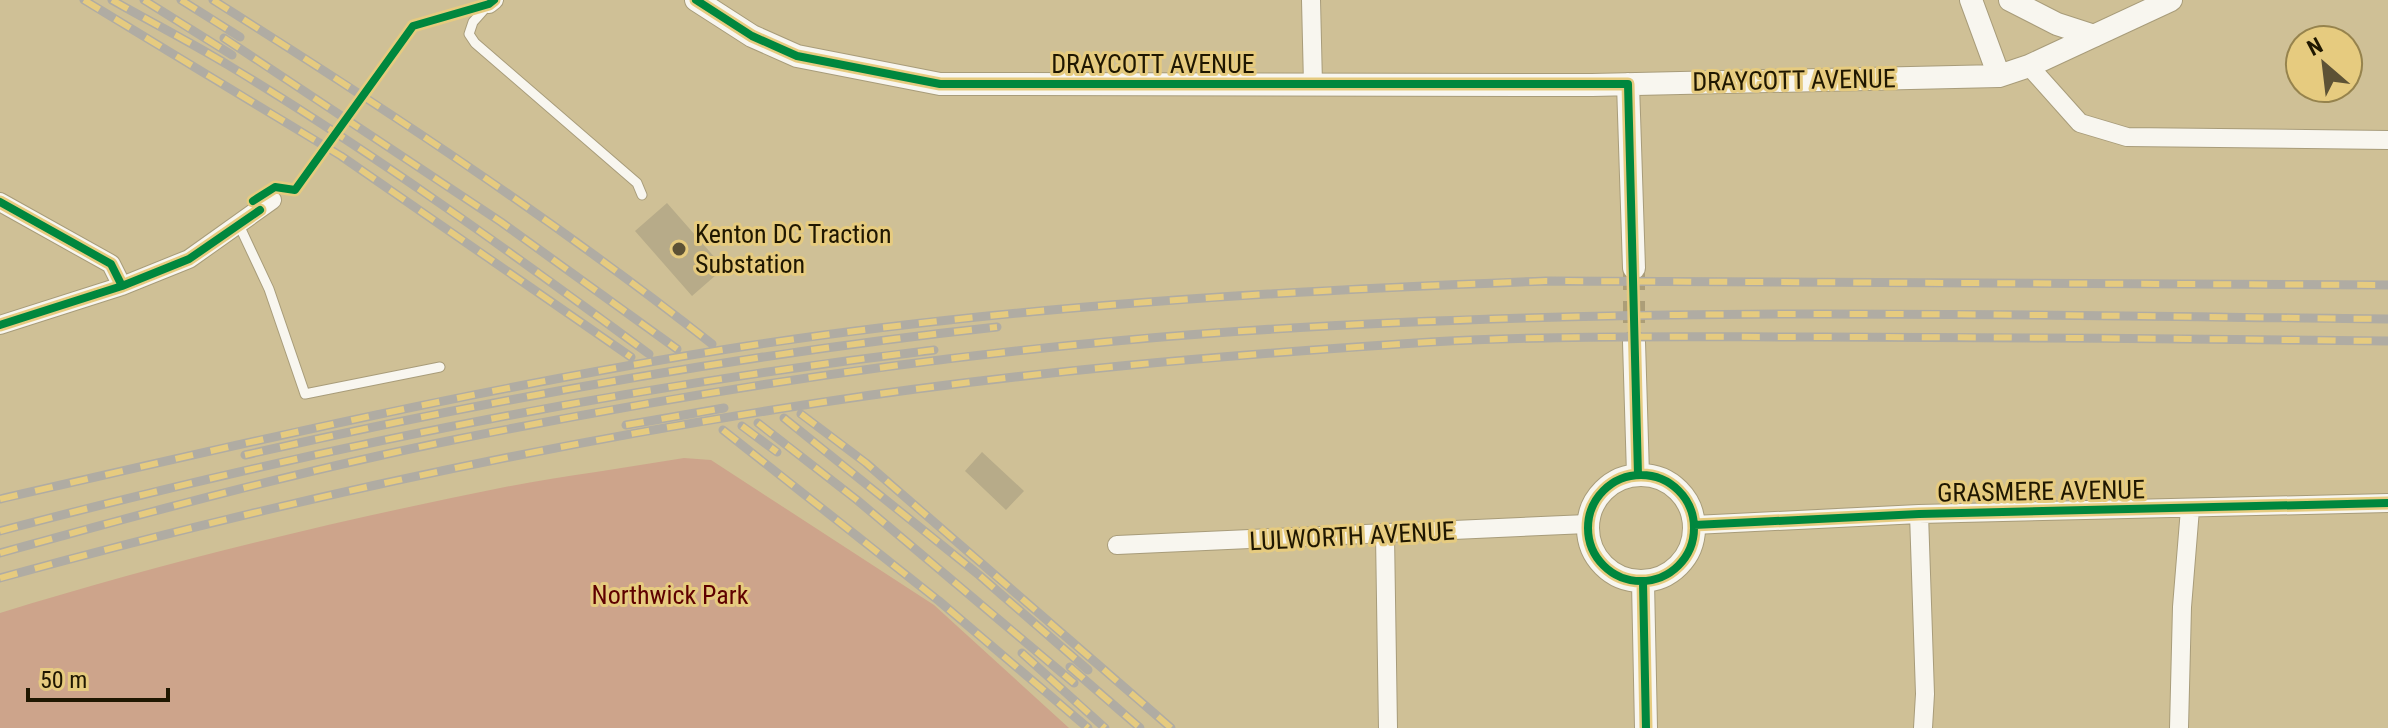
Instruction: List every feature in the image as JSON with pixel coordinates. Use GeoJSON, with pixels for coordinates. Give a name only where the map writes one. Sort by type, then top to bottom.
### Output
{"type":"FeatureCollection","features":[{"type":"Feature","properties":{"kind":"street","name":"DRAYCOTT AVENUE"},"geometry":{"type":"LineString","coordinates":[[696,0],[752,36],[797,56],[940,84],[1628,84],[1999,76],[2029,66],[2171,0]]}},
{"type":"Feature","properties":{"kind":"street"},"geometry":{"type":"LineString","coordinates":[[1311,0],[1313,84]]}},
{"type":"Feature","properties":{"kind":"street"},"geometry":{"type":"LineString","coordinates":[[1971,0],[1999,76]]}},
{"type":"Feature","properties":{"kind":"street"},"geometry":{"type":"LineString","coordinates":[[2010,0],[2057,24],[2094,36]]}},
{"type":"Feature","properties":{"kind":"street"},"geometry":{"type":"LineString","coordinates":[[2029,66],[2080,123],[2127,137],[2388,140]]}},
{"type":"Feature","properties":{"kind":"street"},"geometry":{"type":"LineString","coordinates":[[1628,84],[1634,268]]}},
{"type":"Feature","properties":{"kind":"street"},"geometry":{"type":"LineString","coordinates":[[0,325],[122,286],[189,259],[272,200]]}},
{"type":"Feature","properties":{"kind":"street"},"geometry":{"type":"LineString","coordinates":[[0,202],[111,264],[122,286]]}},
{"type":"Feature","properties":{"kind":"street"},"geometry":{"type":"LineString","coordinates":[[1634,342],[1638,475]]}},
{"type":"Feature","properties":{"kind":"street"},"geometry":{"type":"LineString","coordinates":[[1638,475],[1657,477],[1673,486],[1686,499],[1694,525],[1692,543],[1684,560],[1671,573],[1643,582],[1624,579],[1608,571],[1595,557],[1588,540],[1587,524],[1590,510],[1600,494],[1614,482],[1638,475]]}},
{"type":"Feature","properties":{"kind":"street","name":"GRASMERE AVENUE"},"geometry":{"type":"LineString","coordinates":[[1694,525],[1919,514],[2388,503]]}},
{"type":"Feature","properties":{"kind":"street"},"geometry":{"type":"LineString","coordinates":[[2179,728],[2182,607],[2190,509]]}},
{"type":"Feature","properties":{"kind":"street"},"geometry":{"type":"LineString","coordinates":[[1919,514],[1925,694],[1923,728]]}},
{"type":"Feature","properties":{"kind":"street","name":"LULWORTH AVENUE"},"geometry":{"type":"LineString","coordinates":[[1117,545],[1587,524]]}},
{"type":"Feature","properties":{"kind":"street"},"geometry":{"type":"LineString","coordinates":[[1385,535],[1388,728]]}},
{"type":"Feature","properties":{"kind":"street"},"geometry":{"type":"LineString","coordinates":[[1643,582],[1646,728]]}},
{"type":"Feature","properties":{"kind":"lane"},"geometry":{"type":"LineString","coordinates":[[492,2],[473,22],[469,34],[475,43],[637,183],[642,195]]}},
{"type":"Feature","properties":{"kind":"lane"},"geometry":{"type":"LineString","coordinates":[[239,225],[269,289],[305,394],[440,367]]}},
{"type":"Feature","properties":{"kind":"green space","name":"Northwick Park"},"geometry":{"type":"Polygon","coordinates":[[[684,458],[711,460],[934,605],[1069,728],[0,728],[0,613],[187,560],[378,514],[505,487],[684,458]]]}},
{"type":"Feature","properties":{"kind":"building","name":"Kenton DC Traction Substation"},"geometry":{"type":"Polygon","coordinates":[[[667,203],[724,268],[692,296],[635,231],[667,203]]]}},
{"type":"Feature","properties":{"kind":"building"},"geometry":{"type":"Polygon","coordinates":[[[982,452],[1024,491],[1006,510],[965,471],[982,452]]]}},
{"type":"Feature","properties":{"kind":"tunnel"},"geometry":{"type":"LineString","coordinates":[[1634,268],[1634,342]]}},
{"type":"Feature","properties":{"kind":"railway"},"geometry":{"type":"LineString","coordinates":[[84,0],[341,156],[631,357]]}},
{"type":"Feature","properties":{"kind":"railway"},"geometry":{"type":"LineString","coordinates":[[112,0],[214,57],[336,133],[494,241],[649,354]]}},
{"type":"Feature","properties":{"kind":"railway"},"geometry":{"type":"LineString","coordinates":[[144,0],[232,55]]}},
{"type":"Feature","properties":{"kind":"railway"},"geometry":{"type":"LineString","coordinates":[[181,0],[240,37]]}},
{"type":"Feature","properties":{"kind":"railway"},"geometry":{"type":"LineString","coordinates":[[213,0],[467,166],[591,253],[712,344]]}},
{"type":"Feature","properties":{"kind":"railway"},"geometry":{"type":"LineString","coordinates":[[224,38],[501,222],[677,349]]}},
{"type":"Feature","properties":{"kind":"railway"},"geometry":{"type":"LineString","coordinates":[[0,499],[279,436],[559,378],[846,332],[1045,310],[1245,295],[1546,281],[2388,285]]}},
{"type":"Feature","properties":{"kind":"railway"},"geometry":{"type":"LineString","coordinates":[[0,553],[400,451],[740,388],[1024,350],[1214,333],[1507,318],[1947,314],[2388,319]]}},
{"type":"Feature","properties":{"kind":"railway"},"geometry":{"type":"LineString","coordinates":[[245,455],[432,415],[619,380],[808,351],[997,327]]}},
{"type":"Feature","properties":{"kind":"railway"},"geometry":{"type":"LineString","coordinates":[[0,578],[202,525],[508,457],[817,403],[970,382],[1123,366],[1354,347],[1528,338],[2388,341]]}},
{"type":"Feature","properties":{"kind":"railway"},"geometry":{"type":"LineString","coordinates":[[0,531],[231,474],[464,424],[698,382],[934,350]]}},
{"type":"Feature","properties":{"kind":"railway"},"geometry":{"type":"LineString","coordinates":[[626,425],[724,408]]}},
{"type":"Feature","properties":{"kind":"railway"},"geometry":{"type":"LineString","coordinates":[[801,414],[866,463],[1171,728]]}},
{"type":"Feature","properties":{"kind":"railway"},"geometry":{"type":"LineString","coordinates":[[784,418],[979,575],[1088,670]]}},
{"type":"Feature","properties":{"kind":"railway"},"geometry":{"type":"LineString","coordinates":[[758,423],[857,500],[1074,683]]}},
{"type":"Feature","properties":{"kind":"railway"},"geometry":{"type":"LineString","coordinates":[[742,426],[777,452]]}},
{"type":"Feature","properties":{"kind":"railway"},"geometry":{"type":"LineString","coordinates":[[723,430],[939,601],[1088,728]]}},
{"type":"Feature","properties":{"kind":"railway"},"geometry":{"type":"LineString","coordinates":[[1022,653],[1105,728]]}},
{"type":"Feature","properties":{"kind":"railway"},"geometry":{"type":"LineString","coordinates":[[1070,667],[1140,728]]}},
{"type":"Feature","properties":{"kind":"cycle path"},"geometry":{"type":"LineString","coordinates":[[253,201],[275,187],[295,190],[413,26],[494,0]]}},
{"type":"Feature","properties":{"kind":"cycle path"},"geometry":{"type":"LineString","coordinates":[[696,0],[752,36],[797,56],[940,84],[1628,84],[1638,475]]}},
{"type":"Feature","properties":{"kind":"cycle path"},"geometry":{"type":"LineString","coordinates":[[0,202],[111,264],[122,286]]}},
{"type":"Feature","properties":{"kind":"cycle path"},"geometry":{"type":"LineString","coordinates":[[0,325],[122,286],[189,259],[260,210]]}},
{"type":"Feature","properties":{"kind":"cycle path"},"geometry":{"type":"LineString","coordinates":[[1641,475],[1661,479],[1679,490],[1690,508],[1694,528],[1690,548],[1679,566],[1661,577],[1641,581],[1621,577],[1603,566],[1592,548],[1588,528],[1592,508],[1603,490],[1621,479],[1641,475]]}},
{"type":"Feature","properties":{"kind":"cycle path"},"geometry":{"type":"LineString","coordinates":[[1694,525],[1919,514],[2388,503]]}},
{"type":"Feature","properties":{"kind":"cycle path"},"geometry":{"type":"LineString","coordinates":[[1643,582],[1646,728]]}},
{"type":"Feature","properties":{"kind":"place","name":"Kenton DC Traction Substation"},"geometry":{"type":"Point","coordinates":[679,249]}}]}
